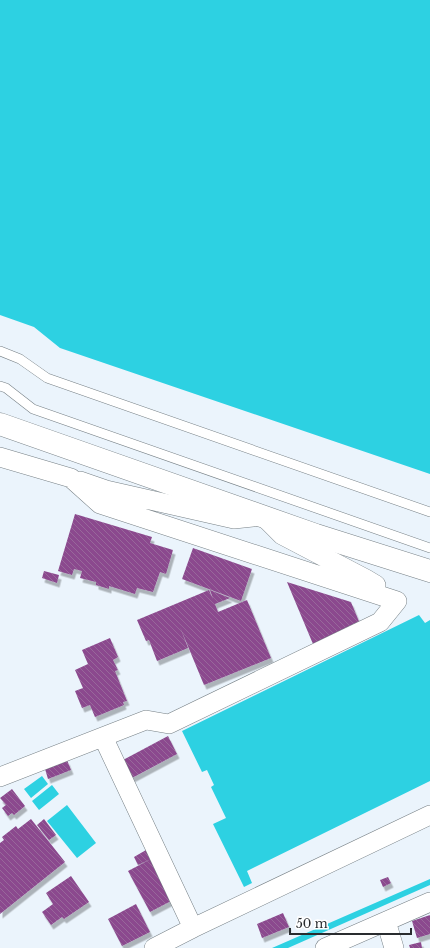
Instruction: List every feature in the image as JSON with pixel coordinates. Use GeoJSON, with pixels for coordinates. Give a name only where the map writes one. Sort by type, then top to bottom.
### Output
{"type":"FeatureCollection","features":[{"type":"Feature","properties":{"kind":"street"},"geometry":{"type":"LineString","coordinates":[[1,423],[316,535],[430,571]]}},
{"type":"Feature","properties":{"kind":"street"},"geometry":{"type":"LineString","coordinates":[[0,457],[106,490],[234,519],[263,516]]}},
{"type":"Feature","properties":{"kind":"street"},"geometry":{"type":"LineString","coordinates":[[71,478],[100,504],[397,601]]}},
{"type":"Feature","properties":{"kind":"street"},"geometry":{"type":"LineString","coordinates":[[263,516],[282,535],[366,578],[397,601]]}},
{"type":"Feature","properties":{"kind":"street"},"geometry":{"type":"LineString","coordinates":[[0,777],[146,720],[170,724],[380,622],[397,601]]}},
{"type":"Feature","properties":{"kind":"street"},"geometry":{"type":"LineString","coordinates":[[103,737],[193,928]]}},
{"type":"Feature","properties":{"kind":"street"},"geometry":{"type":"LineString","coordinates":[[154,948],[430,815]]}},
{"type":"Feature","properties":{"kind":"street"},"geometry":{"type":"LineString","coordinates":[[325,948],[430,902]]}},
{"type":"Feature","properties":{"kind":"street"},"geometry":{"type":"LineString","coordinates":[[386,921],[394,948]]}},
{"type":"Feature","properties":{"kind":"lane"},"geometry":{"type":"LineString","coordinates":[[0,351],[20,359],[47,378],[430,512]]}},
{"type":"Feature","properties":{"kind":"lane"},"geometry":{"type":"LineString","coordinates":[[0,386],[6,388],[33,409],[430,548]]}},
{"type":"Feature","properties":{"kind":"water"},"geometry":{"type":"Polygon","coordinates":[[[0,0],[430,0],[430,474],[60,348],[34,327],[0,315],[0,0]]]}},
{"type":"Feature","properties":{"kind":"water"},"geometry":{"type":"Polygon","coordinates":[[[419,615],[425,623],[430,620],[430,781],[247,871],[252,883],[244,887],[213,824],[226,818],[211,787],[214,785],[207,770],[202,772],[182,731],[419,615]]]}},
{"type":"Feature","properties":{"kind":"water"},"geometry":{"type":"Polygon","coordinates":[[[42,776],[48,784],[31,798],[24,789],[42,776]]]}},
{"type":"Feature","properties":{"kind":"water"},"geometry":{"type":"Polygon","coordinates":[[[52,785],[59,794],[39,810],[32,801],[52,785]]]}},
{"type":"Feature","properties":{"kind":"water"},"geometry":{"type":"Polygon","coordinates":[[[67,805],[96,843],[77,858],[47,821],[67,805]]]}},
{"type":"Feature","properties":{"kind":"water"},"geometry":{"type":"Polygon","coordinates":[[[430,879],[430,885],[288,948],[272,948],[430,879]]]}},
{"type":"Feature","properties":{"kind":"building"},"geometry":{"type":"Polygon","coordinates":[[[75,514],[152,537],[150,543],[173,550],[166,574],[160,572],[153,592],[137,588],[135,594],[109,586],[109,589],[96,585],[96,582],[80,578],[82,571],[74,569],[72,575],[58,571],[75,514]]]}},
{"type":"Feature","properties":{"kind":"building"},"geometry":{"type":"Polygon","coordinates":[[[193,548],[252,569],[241,601],[182,579],[193,548]]]}},
{"type":"Feature","properties":{"kind":"building"},"geometry":{"type":"Polygon","coordinates":[[[44,571],[59,575],[57,583],[42,578],[44,571]]]}},
{"type":"Feature","properties":{"kind":"building"},"geometry":{"type":"Polygon","coordinates":[[[287,582],[351,602],[360,624],[313,644],[287,582]]]}},
{"type":"Feature","properties":{"kind":"building"},"geometry":{"type":"Polygon","coordinates":[[[209,590],[213,599],[210,590],[230,598],[215,604],[218,612],[247,600],[271,658],[204,685],[180,627],[188,648],[157,661],[149,640],[146,641],[137,620],[209,590]]]}},
{"type":"Feature","properties":{"kind":"building"},"geometry":{"type":"Polygon","coordinates":[[[110,638],[118,657],[113,660],[118,670],[115,671],[127,701],[123,702],[124,705],[95,717],[90,705],[82,708],[75,691],[83,688],[75,670],[88,664],[82,650],[110,638]]]}},
{"type":"Feature","properties":{"kind":"building"},"geometry":{"type":"Polygon","coordinates":[[[168,736],[177,754],[132,778],[123,760],[168,736]]]}},
{"type":"Feature","properties":{"kind":"building"},"geometry":{"type":"Polygon","coordinates":[[[67,760],[71,770],[48,779],[45,769],[67,760]]]}},
{"type":"Feature","properties":{"kind":"building"},"geometry":{"type":"Polygon","coordinates":[[[12,789],[25,806],[14,815],[12,813],[8,816],[2,808],[6,805],[0,798],[12,789]]]}},
{"type":"Feature","properties":{"kind":"building"},"geometry":{"type":"Polygon","coordinates":[[[31,819],[65,862],[0,914],[0,843],[4,840],[2,837],[16,826],[18,829],[31,819]]]}},
{"type":"Feature","properties":{"kind":"building"},"geometry":{"type":"Polygon","coordinates":[[[44,819],[56,835],[49,840],[37,825],[44,819]]]}},
{"type":"Feature","properties":{"kind":"building"},"geometry":{"type":"Polygon","coordinates":[[[146,850],[151,859],[138,865],[134,857],[146,850]]]}},
{"type":"Feature","properties":{"kind":"building"},"geometry":{"type":"Polygon","coordinates":[[[151,859],[173,900],[150,912],[128,871],[151,859]]]}},
{"type":"Feature","properties":{"kind":"building"},"geometry":{"type":"Polygon","coordinates":[[[71,876],[89,902],[64,919],[62,917],[51,925],[42,912],[53,904],[46,893],[71,876]]]}},
{"type":"Feature","properties":{"kind":"building"},"geometry":{"type":"Polygon","coordinates":[[[388,877],[391,883],[383,887],[380,880],[388,877]]]}},
{"type":"Feature","properties":{"kind":"building"},"geometry":{"type":"Polygon","coordinates":[[[136,904],[150,932],[122,946],[108,919],[136,904]]]}},
{"type":"Feature","properties":{"kind":"building"},"geometry":{"type":"Polygon","coordinates":[[[283,913],[289,927],[262,938],[257,924],[283,913]]]}},
{"type":"Feature","properties":{"kind":"building"},"geometry":{"type":"Polygon","coordinates":[[[430,915],[430,934],[417,938],[412,921],[430,915]]]}},
{"type":"Feature","properties":{"kind":"building"},"geometry":{"type":"Polygon","coordinates":[[[421,942],[422,948],[410,948],[409,945],[421,942]]]}}]}
